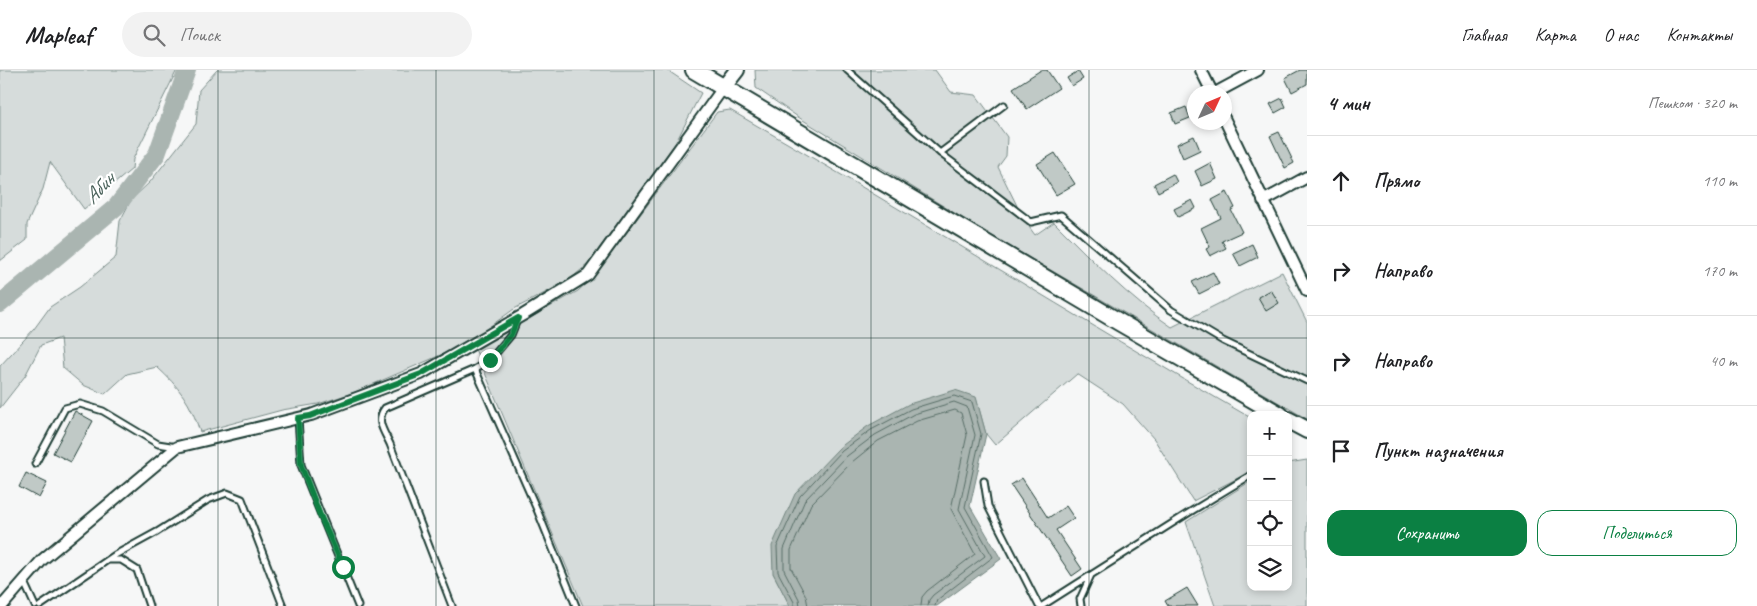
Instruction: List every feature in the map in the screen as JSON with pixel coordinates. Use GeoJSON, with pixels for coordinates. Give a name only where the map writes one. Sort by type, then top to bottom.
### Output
{"type":"FeatureCollection","features":[{"type":"Feature","properties":{"kind":"highway"},"geometry":{"type":"LineString","coordinates":[[694,70],[1273,411]]}},
{"type":"Feature","properties":{"kind":"highway"},"geometry":{"type":"LineString","coordinates":[[1292,422],[1307,430]]}},
{"type":"Feature","properties":{"kind":"main road"},"geometry":{"type":"LineString","coordinates":[[723,88],[737,70]]}},
{"type":"Feature","properties":{"kind":"street"},"geometry":{"type":"LineString","coordinates":[[1202,70],[1209,85]]}},
{"type":"Feature","properties":{"kind":"street"},"geometry":{"type":"LineString","coordinates":[[1230,85],[1258,70]]}},
{"type":"Feature","properties":{"kind":"street"},"geometry":{"type":"LineString","coordinates":[[2,606],[42,560],[177,447],[310,416],[421,374],[588,275],[723,88]]}},
{"type":"Feature","properties":{"kind":"street"},"geometry":{"type":"LineString","coordinates":[[1230,130],[1307,291]]}},
{"type":"Feature","properties":{"kind":"street"},"geometry":{"type":"LineString","coordinates":[[1263,201],[1307,177]]}},
{"type":"Feature","properties":{"kind":"lane"},"geometry":{"type":"LineString","coordinates":[[846,70],[940,153],[1031,222],[1061,215],[1171,310],[1223,341],[1307,381]]}},
{"type":"Feature","properties":{"kind":"lane"},"geometry":{"type":"LineString","coordinates":[[940,153],[1004,105]]}},
{"type":"Feature","properties":{"kind":"lane"},"geometry":{"type":"LineString","coordinates":[[452,606],[380,422],[380,414],[384,408],[490,360],[511,335],[518,318]]}},
{"type":"Feature","properties":{"kind":"lane"},"geometry":{"type":"LineString","coordinates":[[475,368],[538,512],[576,606]]}},
{"type":"Feature","properties":{"kind":"lane"},"geometry":{"type":"LineString","coordinates":[[34,464],[65,408],[80,404],[103,412],[158,444],[177,447]]}},
{"type":"Feature","properties":{"kind":"lane"},"geometry":{"type":"LineString","coordinates":[[298,418],[301,465],[358,606]]}},
{"type":"Feature","properties":{"kind":"lane"},"geometry":{"type":"LineString","coordinates":[[984,481],[988,506],[1041,606],[1247,477]]}},
{"type":"Feature","properties":{"kind":"lane"},"geometry":{"type":"LineString","coordinates":[[40,606],[108,560],[208,500],[227,493],[242,499],[283,606]]}},
{"type":"Feature","properties":{"kind":"lane"},"geometry":{"type":"LineString","coordinates":[[108,560],[121,560],[137,570],[149,606]]}},
{"type":"Feature","properties":{"kind":"lane"},"geometry":{"type":"LineString","coordinates":[[1081,606],[1080,599],[1091,575]]}},
{"type":"Feature","properties":{"kind":"lane"},"geometry":{"type":"LineString","coordinates":[[24,581],[35,606]]}},
{"type":"Feature","properties":{"kind":"shaded area"},"geometry":{"type":"Polygon","coordinates":[[[0,70],[177,70],[133,159],[132,169],[84,209],[50,162],[43,189],[27,224],[27,240],[0,261],[0,70]]]}},
{"type":"Feature","properties":{"kind":"shaded area"},"geometry":{"type":"Polygon","coordinates":[[[217,70],[667,70],[701,93],[676,142],[588,264],[568,281],[514,309],[478,335],[450,351],[355,392],[318,404],[282,410],[200,432],[193,412],[183,396],[157,367],[127,374],[105,394],[83,385],[63,368],[60,338],[41,345],[25,376],[0,408],[0,366],[34,329],[50,307],[80,287],[116,257],[120,221],[131,200],[150,182],[196,124],[199,90],[217,70]]]}},
{"type":"Feature","properties":{"kind":"shaded area"},"geometry":{"type":"Polygon","coordinates":[[[755,70],[935,70],[951,92],[976,95],[1007,137],[1006,156],[998,167],[1024,220],[1035,235],[1054,222],[1125,291],[1172,327],[1282,272],[1307,322],[1307,419],[992,236],[798,117],[756,88],[755,70]]]}},
{"type":"Feature","properties":{"kind":"shaded area"},"geometry":{"type":"Polygon","coordinates":[[[730,110],[1247,416],[1247,472],[1193,501],[1154,439],[1123,404],[1077,374],[995,445],[986,434],[976,398],[773,573],[790,606],[583,606],[475,349],[578,291],[595,275],[717,112],[730,110]]]}},
{"type":"Feature","properties":{"kind":"shaded area"},"geometry":{"type":"Polygon","coordinates":[[[1307,460],[1307,606],[1215,606],[1186,522],[1247,484],[1247,591],[1292,591],[1292,462],[1307,460]]]}},
{"type":"Feature","properties":{"kind":"water"},"geometry":{"type":"Polygon","coordinates":[[[955,390],[976,397],[986,434],[970,506],[1001,559],[937,606],[790,606],[773,573],[772,546],[795,494],[839,448],[868,426],[909,404],[955,390]]]}},
{"type":"Feature","properties":{"kind":"building"},"geometry":{"type":"Polygon","coordinates":[[[1041,70],[1047,70],[1059,88],[1027,109],[1013,88],[1041,70]]]}},
{"type":"Feature","properties":{"kind":"building"},"geometry":{"type":"Polygon","coordinates":[[[1300,70],[1307,70],[1307,84],[1292,92],[1285,78],[1300,70]]]}},
{"type":"Feature","properties":{"kind":"building"},"geometry":{"type":"Polygon","coordinates":[[[1078,71],[1083,79],[1072,86],[1067,78],[1078,71]]]}},
{"type":"Feature","properties":{"kind":"building"},"geometry":{"type":"Polygon","coordinates":[[[1282,98],[1286,107],[1275,113],[1270,104],[1282,98]]]}},
{"type":"Feature","properties":{"kind":"building"},"geometry":{"type":"Polygon","coordinates":[[[1186,107],[1187,119],[1175,124],[1171,113],[1186,107]]]}},
{"type":"Feature","properties":{"kind":"building"},"geometry":{"type":"Polygon","coordinates":[[[1279,132],[1294,163],[1285,168],[1270,136],[1279,132]]]}},
{"type":"Feature","properties":{"kind":"building"},"geometry":{"type":"Polygon","coordinates":[[[1194,136],[1200,150],[1183,158],[1177,144],[1194,136]]]}},
{"type":"Feature","properties":{"kind":"building"},"geometry":{"type":"Polygon","coordinates":[[[1055,153],[1075,184],[1056,195],[1037,164],[1055,153]]]}},
{"type":"Feature","properties":{"kind":"building"},"geometry":{"type":"Polygon","coordinates":[[[1210,163],[1217,179],[1202,186],[1195,171],[1210,163]]]}},
{"type":"Feature","properties":{"kind":"building"},"geometry":{"type":"Polygon","coordinates":[[[1173,174],[1177,182],[1158,192],[1154,184],[1173,174]]]}},
{"type":"Feature","properties":{"kind":"building"},"geometry":{"type":"Polygon","coordinates":[[[1227,192],[1235,208],[1231,210],[1242,232],[1222,241],[1226,248],[1210,256],[1206,249],[1210,247],[1201,228],[1221,218],[1212,200],[1227,192]]]}},
{"type":"Feature","properties":{"kind":"building"},"geometry":{"type":"Polygon","coordinates":[[[1192,200],[1196,208],[1178,217],[1174,209],[1192,200]]]}},
{"type":"Feature","properties":{"kind":"building"},"geometry":{"type":"Polygon","coordinates":[[[1252,244],[1258,257],[1240,266],[1233,253],[1252,244]]]}},
{"type":"Feature","properties":{"kind":"building"},"geometry":{"type":"Polygon","coordinates":[[[1213,272],[1219,284],[1199,294],[1192,282],[1213,272]]]}},
{"type":"Feature","properties":{"kind":"building"},"geometry":{"type":"Polygon","coordinates":[[[1271,290],[1279,303],[1266,311],[1258,297],[1271,290]]]}},
{"type":"Feature","properties":{"kind":"building"},"geometry":{"type":"Polygon","coordinates":[[[75,411],[93,421],[71,462],[53,453],[75,411]]]}},
{"type":"Feature","properties":{"kind":"building"},"geometry":{"type":"Polygon","coordinates":[[[26,473],[47,483],[39,498],[19,487],[26,473]]]}},
{"type":"Feature","properties":{"kind":"building"},"geometry":{"type":"Polygon","coordinates":[[[1022,478],[1048,518],[1066,506],[1074,518],[1056,530],[1082,569],[1072,576],[1011,485],[1022,478]]]}},
{"type":"Feature","properties":{"kind":"building"},"geometry":{"type":"Polygon","coordinates":[[[1187,588],[1198,606],[1168,606],[1165,601],[1187,588]]]}},
{"type":"Feature","properties":{"kind":"waterway","name":"Абин"},"geometry":{"type":"LineString","coordinates":[[0,304],[116,207],[157,154],[187,70]]}},
{"type":"Feature","properties":{"kind":"route"},"geometry":{"type":"LineString","coordinates":[[343,567],[301,465],[298,418],[310,416],[421,374],[518,318],[511,335],[490,360]]}}]}
